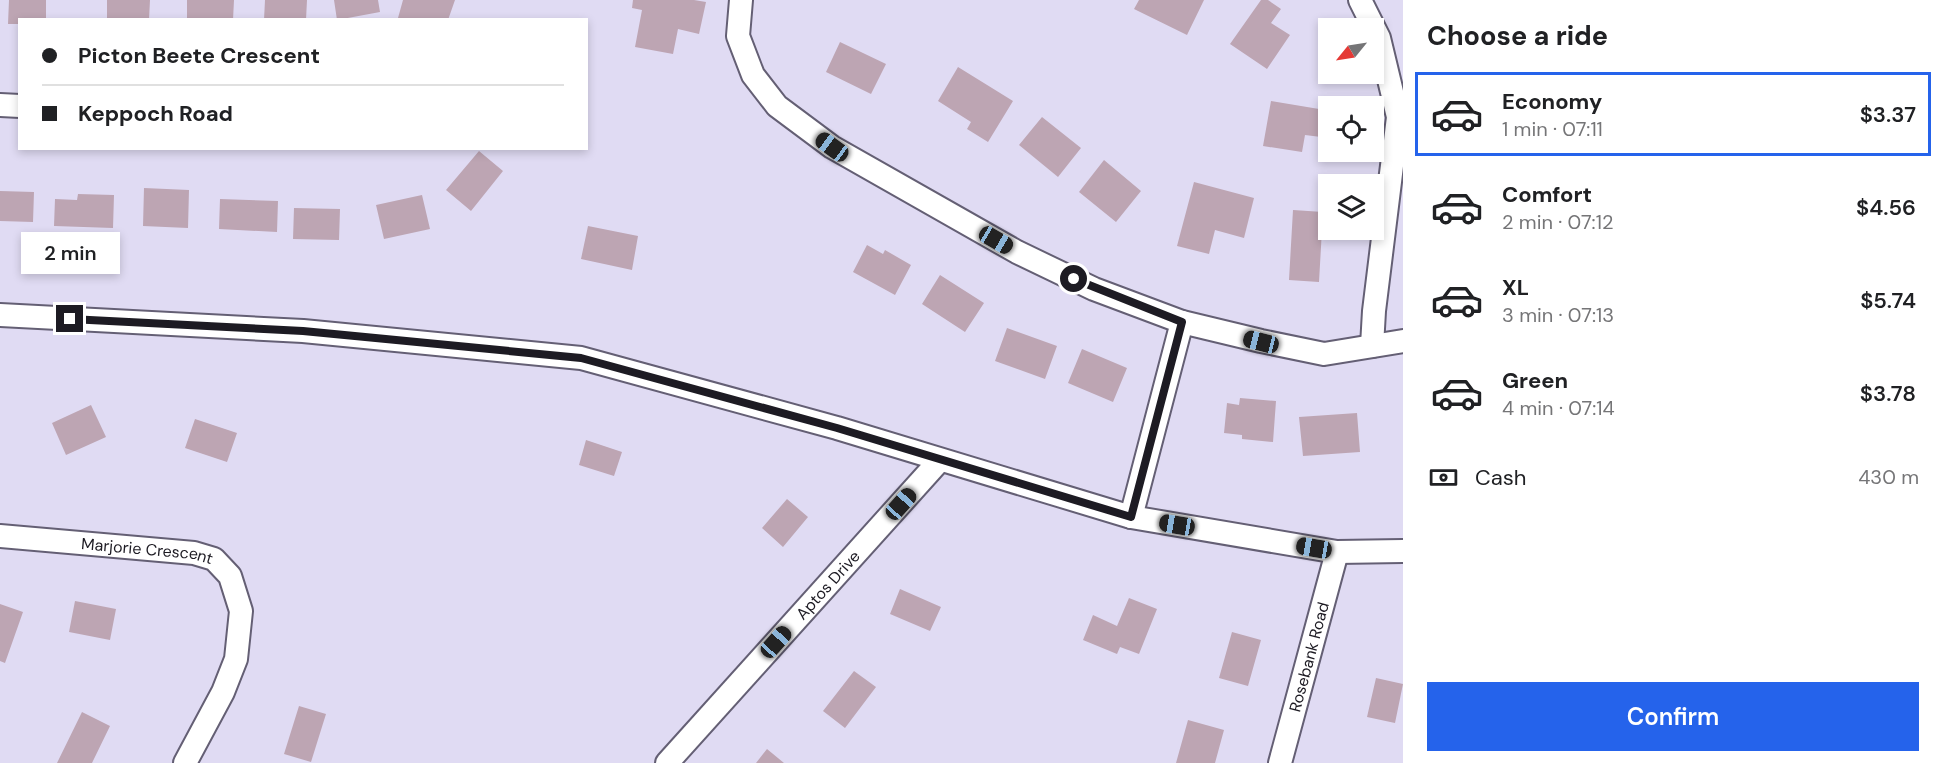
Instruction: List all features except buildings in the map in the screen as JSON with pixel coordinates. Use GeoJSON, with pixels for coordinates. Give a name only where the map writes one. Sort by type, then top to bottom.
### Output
{"type":"FeatureCollection","features":[{"type":"Feature","properties":{"kind":"street"},"geometry":{"type":"LineString","coordinates":[[741,0],[738,36],[753,75],[777,106],[832,147],[1017,252],[1094,289],[1182,322],[1261,342],[1324,354],[1403,341]]}},
{"type":"Feature","properties":{"kind":"street"},"geometry":{"type":"LineString","coordinates":[[1360,0],[1379,39],[1398,117],[1374,311],[1372,346]]}},
{"type":"Feature","properties":{"kind":"street"},"geometry":{"type":"LineString","coordinates":[[0,105],[18,106]]}},
{"type":"Feature","properties":{"kind":"street"},"geometry":{"type":"LineString","coordinates":[[0,315],[303,331],[581,358],[837,428],[1131,517],[1337,552],[1403,551]]}},
{"type":"Feature","properties":{"kind":"street"},"geometry":{"type":"LineString","coordinates":[[1131,517],[1182,322]]}},
{"type":"Feature","properties":{"kind":"street","name":"Aptos Drive"},"geometry":{"type":"LineString","coordinates":[[667,763],[940,460]]}},
{"type":"Feature","properties":{"kind":"street","name":"Marjorie Crescent"},"geometry":{"type":"LineString","coordinates":[[0,536],[194,553],[214,559],[230,576],[241,611],[236,659],[223,693],[185,763]]}},
{"type":"Feature","properties":{"kind":"street","name":"Rosebank Road"},"geometry":{"type":"LineString","coordinates":[[1280,763],[1337,552]]}},
{"type":"Feature","properties":{"kind":"route"},"geometry":{"type":"LineString","coordinates":[[70,319],[303,331],[581,358],[837,428],[1131,517],[1182,322],[1094,289],[1074,279]]}}]}
